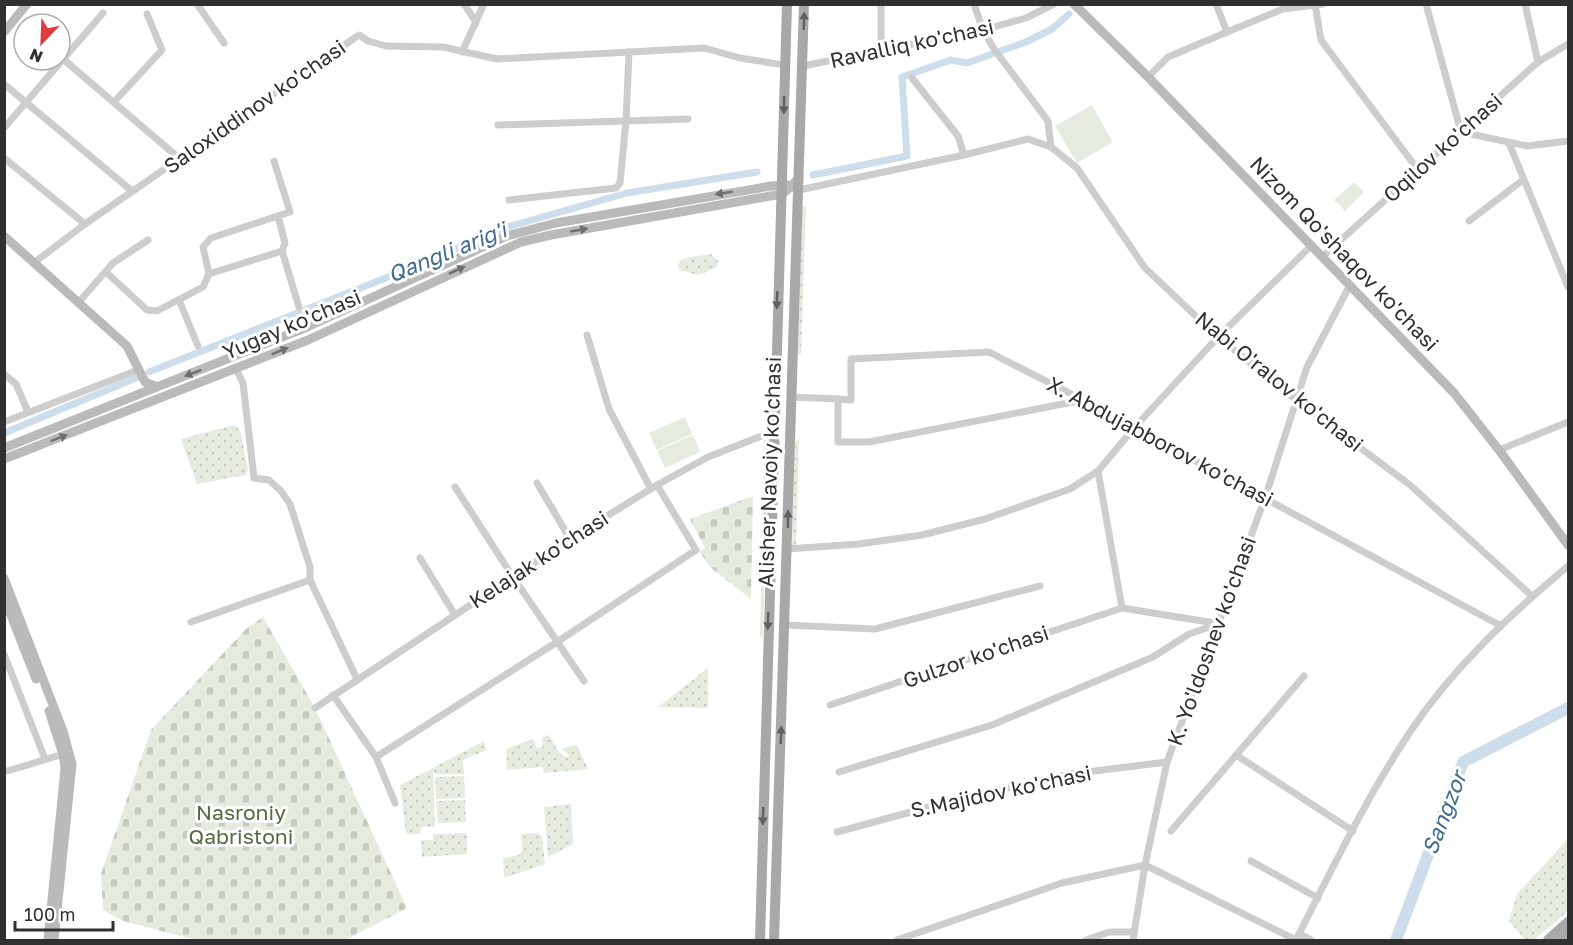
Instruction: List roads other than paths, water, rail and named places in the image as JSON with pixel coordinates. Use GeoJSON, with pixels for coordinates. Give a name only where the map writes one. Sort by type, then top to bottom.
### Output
{"type":"FeatureCollection","features":[{"type":"Feature","properties":{"kind":"main road"},"geometry":{"type":"LineString","coordinates":[[4,32],[27,4]]}},
{"type":"Feature","properties":{"kind":"main road","name":"Alisher Navoiy ko'chasi"},"geometry":{"type":"LineString","coordinates":[[774,940],[798,204],[788,189],[785,65],[787,4]]}},
{"type":"Feature","properties":{"kind":"main road","name":"Alisher Navoiy ko'chasi"},"geometry":{"type":"LineString","coordinates":[[760,940],[774,431],[788,189],[803,66],[804,4]]}},
{"type":"Feature","properties":{"kind":"main road","name":"Nizom Qo'shaqov ko'chasi"},"geometry":{"type":"LineString","coordinates":[[1074,4],[1455,393],[1569,545]]}},
{"type":"Feature","properties":{"kind":"main road","name":"Yugay ko'chasi"},"geometry":{"type":"LineString","coordinates":[[4,459],[308,340],[522,242],[788,189]]}},
{"type":"Feature","properties":{"kind":"main road","name":"Yugay ko'chasi"},"geometry":{"type":"LineString","coordinates":[[4,448],[307,327],[507,236],[556,223],[788,189]]}},
{"type":"Feature","properties":{"kind":"main road"},"geometry":{"type":"LineString","coordinates":[[4,236],[127,346],[145,382],[157,387]]}},
{"type":"Feature","properties":{"kind":"main road"},"geometry":{"type":"LineString","coordinates":[[139,394],[145,382]]}},
{"type":"Feature","properties":{"kind":"main road"},"geometry":{"type":"LineString","coordinates":[[4,578],[63,731],[66,753],[48,940]]}},
{"type":"Feature","properties":{"kind":"main road"},"geometry":{"type":"LineString","coordinates":[[4,597],[66,753],[72,774],[54,940]]}},
{"type":"Feature","properties":{"kind":"main road"},"geometry":{"type":"LineString","coordinates":[[767,671],[783,671]]}},
{"type":"Feature","properties":{"kind":"main road"},"geometry":{"type":"LineString","coordinates":[[1548,940],[1569,922]]}},
{"type":"Feature","properties":{"kind":"main road"},"geometry":{"type":"LineString","coordinates":[[1562,940],[1569,934]]}},
{"type":"Feature","properties":{"kind":"street"},"geometry":{"type":"LineString","coordinates":[[197,4],[224,43]]}},
{"type":"Feature","properties":{"kind":"street"},"geometry":{"type":"LineString","coordinates":[[464,4],[476,22]]}},
{"type":"Feature","properties":{"kind":"street"},"geometry":{"type":"LineString","coordinates":[[462,52],[484,4]]}},
{"type":"Feature","properties":{"kind":"street"},"geometry":{"type":"LineString","coordinates":[[881,4],[881,51]]}},
{"type":"Feature","properties":{"kind":"street"},"geometry":{"type":"LineString","coordinates":[[788,189],[964,155],[1028,139],[1051,147],[1048,121],[994,50],[983,30],[974,4]]}},
{"type":"Feature","properties":{"kind":"street","name":"Ravalliq ko'chasi"},"geometry":{"type":"LineString","coordinates":[[803,66],[983,30],[1026,18],[1054,4]]}},
{"type":"Feature","properties":{"kind":"street"},"geometry":{"type":"LineString","coordinates":[[1216,4],[1227,32]]}},
{"type":"Feature","properties":{"kind":"street"},"geometry":{"type":"LineString","coordinates":[[1148,77],[1168,57],[1227,32],[1283,9],[1323,4]]}},
{"type":"Feature","properties":{"kind":"street"},"geometry":{"type":"LineString","coordinates":[[1426,4],[1461,132],[1527,146],[1569,141]]}},
{"type":"Feature","properties":{"kind":"street"},"geometry":{"type":"LineString","coordinates":[[1525,4],[1538,62]]}},
{"type":"Feature","properties":{"kind":"street"},"geometry":{"type":"LineString","coordinates":[[1315,5],[1321,40],[1418,170]]}},
{"type":"Feature","properties":{"kind":"street"},"geometry":{"type":"LineString","coordinates":[[72,49],[103,13]]}},
{"type":"Feature","properties":{"kind":"street"},"geometry":{"type":"LineString","coordinates":[[114,102],[162,50],[147,14]]}},
{"type":"Feature","properties":{"kind":"street","name":"Saloxiddinov ko'chasi"},"geometry":{"type":"LineString","coordinates":[[35,262],[84,224],[359,35],[368,41],[386,46],[443,47],[497,59],[704,48],[740,58],[785,65]]}},
{"type":"Feature","properties":{"kind":"street","name":"Oqilov ko'chasi"},"geometry":{"type":"LineString","coordinates":[[1322,257],[1538,62],[1569,44]]}},
{"type":"Feature","properties":{"kind":"street"},"geometry":{"type":"LineString","coordinates":[[509,200],[616,188],[620,183],[626,121],[629,52]]}},
{"type":"Feature","properties":{"kind":"street"},"geometry":{"type":"LineString","coordinates":[[72,67],[180,159]]}},
{"type":"Feature","properties":{"kind":"street"},"geometry":{"type":"LineString","coordinates":[[4,128],[52,72]]}},
{"type":"Feature","properties":{"kind":"street"},"geometry":{"type":"LineString","coordinates":[[912,78],[958,136],[964,155]]}},
{"type":"Feature","properties":{"kind":"street"},"geometry":{"type":"LineString","coordinates":[[4,84],[132,191]]}},
{"type":"Feature","properties":{"kind":"street"},"geometry":{"type":"LineString","coordinates":[[498,125],[688,119]]}},
{"type":"Feature","properties":{"kind":"street"},"geometry":{"type":"LineString","coordinates":[[1509,143],[1569,287]]}},
{"type":"Feature","properties":{"kind":"street","name":"Nabi O'ralov ko'chasi"},"geometry":{"type":"LineString","coordinates":[[1051,147],[1077,168],[1145,268],[1218,337],[1295,399],[1410,485],[1532,596]]}},
{"type":"Feature","properties":{"kind":"street"},"geometry":{"type":"LineString","coordinates":[[4,158],[84,224]]}},
{"type":"Feature","properties":{"kind":"street"},"geometry":{"type":"LineString","coordinates":[[106,272],[147,310],[157,311],[203,287],[209,274],[203,247],[211,238],[290,212],[274,161]]}},
{"type":"Feature","properties":{"kind":"street"},"geometry":{"type":"LineString","coordinates":[[1469,221],[1523,180]]}},
{"type":"Feature","properties":{"kind":"street"},"geometry":{"type":"LineString","coordinates":[[278,216],[285,243],[282,251],[299,307]]}},
{"type":"Feature","properties":{"kind":"street"},"geometry":{"type":"LineString","coordinates":[[79,302],[113,263],[148,240]]}},
{"type":"Feature","properties":{"kind":"street"},"geometry":{"type":"LineString","coordinates":[[787,549],[869,543],[922,535],[975,522],[1070,489],[1098,471],[1134,428],[1218,337],[1311,246]]}},
{"type":"Feature","properties":{"kind":"street"},"geometry":{"type":"LineString","coordinates":[[209,274],[282,251]]}},
{"type":"Feature","properties":{"kind":"street","name":"K. Yo'ldoshev ko'chasi"},"geometry":{"type":"LineString","coordinates":[[1133,937],[1145,865],[1167,762],[1265,498],[1307,366],[1350,285]]}},
{"type":"Feature","properties":{"kind":"street"},"geometry":{"type":"LineString","coordinates":[[179,300],[198,346]]}},
{"type":"Feature","properties":{"kind":"street"},"geometry":{"type":"LineString","coordinates":[[375,757],[557,642],[696,550],[654,487],[609,409],[587,335]]}},
{"type":"Feature","properties":{"kind":"street","name":"X. Abdujabborov ko'chasi"},"geometry":{"type":"LineString","coordinates":[[838,399],[851,400],[851,359],[990,352],[1500,626]]}},
{"type":"Feature","properties":{"kind":"street"},"geometry":{"type":"LineString","coordinates":[[236,369],[243,383],[254,478],[269,480],[290,504],[310,567],[310,580],[357,680]]}},
{"type":"Feature","properties":{"kind":"street"},"geometry":{"type":"LineString","coordinates":[[4,422],[138,370]]}},
{"type":"Feature","properties":{"kind":"street"},"geometry":{"type":"LineString","coordinates":[[4,374],[16,384],[28,412]]}},
{"type":"Feature","properties":{"kind":"street"},"geometry":{"type":"LineString","coordinates":[[791,397],[838,399],[838,442],[869,442],[1083,400]]}},
{"type":"Feature","properties":{"kind":"street"},"geometry":{"type":"LineString","coordinates":[[1499,450],[1569,422]]}},
{"type":"Feature","properties":{"kind":"street","name":"Kelajak ko'chasi"},"geometry":{"type":"LineString","coordinates":[[315,708],[570,539],[654,487],[708,458],[774,431]]}},
{"type":"Feature","properties":{"kind":"street"},"geometry":{"type":"LineString","coordinates":[[1098,471],[1122,608]]}},
{"type":"Feature","properties":{"kind":"street"},"geometry":{"type":"LineString","coordinates":[[537,483],[570,539]]}},
{"type":"Feature","properties":{"kind":"street"},"geometry":{"type":"LineString","coordinates":[[455,487],[584,681]]}},
{"type":"Feature","properties":{"kind":"street"},"geometry":{"type":"LineString","coordinates":[[420,558],[455,615]]}},
{"type":"Feature","properties":{"kind":"street"},"geometry":{"type":"LineString","coordinates":[[1297,938],[1382,775],[1413,728],[1444,686],[1500,626],[1569,566]]}},
{"type":"Feature","properties":{"kind":"street"},"geometry":{"type":"LineString","coordinates":[[191,622],[310,580]]}},
{"type":"Feature","properties":{"kind":"street"},"geometry":{"type":"LineString","coordinates":[[785,625],[875,629],[1040,586]]}},
{"type":"Feature","properties":{"kind":"street","name":"Gulzor ko'chasi"},"geometry":{"type":"LineString","coordinates":[[830,705],[1122,608],[1218,624]]}},
{"type":"Feature","properties":{"kind":"street"},"geometry":{"type":"LineString","coordinates":[[839,772],[992,725],[1153,657],[1189,634],[1218,624]]}},
{"type":"Feature","properties":{"kind":"street"},"geometry":{"type":"LineString","coordinates":[[4,654],[45,759]]}},
{"type":"Feature","properties":{"kind":"street"},"geometry":{"type":"LineString","coordinates":[[1171,831],[1304,676]]}},
{"type":"Feature","properties":{"kind":"street"},"geometry":{"type":"LineString","coordinates":[[333,696],[375,757],[395,803]]}},
{"type":"Feature","properties":{"kind":"street"},"geometry":{"type":"LineString","coordinates":[[4,772],[66,753]]}},
{"type":"Feature","properties":{"kind":"street"},"geometry":{"type":"LineString","coordinates":[[1236,755],[1353,831]]}},
{"type":"Feature","properties":{"kind":"street","name":"S.Majidov ko'chasi"},"geometry":{"type":"LineString","coordinates":[[837,832],[955,800],[1070,774],[1167,762]]}},
{"type":"Feature","properties":{"kind":"street"},"geometry":{"type":"LineString","coordinates":[[1251,861],[1318,898]]}},
{"type":"Feature","properties":{"kind":"street"},"geometry":{"type":"LineString","coordinates":[[897,940],[1062,883],[1145,865],[1297,938],[1311,940]]}},
{"type":"Feature","properties":{"kind":"street"},"geometry":{"type":"LineString","coordinates":[[1086,940],[1109,932],[1133,937]]}},
{"type":"Feature","properties":{"kind":"waterway","name":"Qangli arig'i"},"geometry":{"type":"LineString","coordinates":[[813,175],[907,156],[902,77],[951,60],[967,63],[1026,42],[1052,29],[1069,14]]}},
{"type":"Feature","properties":{"kind":"waterway","name":"Qangli arig'i"},"geometry":{"type":"LineString","coordinates":[[149,372],[508,227],[627,193],[757,172]]}},
{"type":"Feature","properties":{"kind":"waterway","name":"Qangli arig'i"},"geometry":{"type":"LineString","coordinates":[[4,433],[136,378]]}},
{"type":"Feature","properties":{"kind":"waterway","name":"Sangzor"},"geometry":{"type":"LineString","coordinates":[[1396,940],[1463,762],[1568,708]]}},
{"type":"Feature","properties":{"kind":"park label","name":"Nasroniy Qabristoni"},"geometry":{"type":"Point","coordinates":[241,825]}}]}
